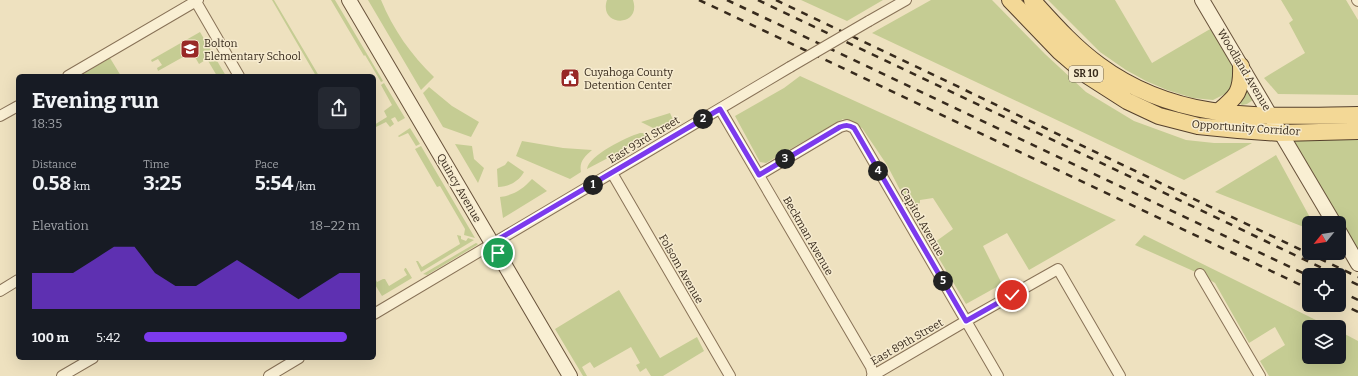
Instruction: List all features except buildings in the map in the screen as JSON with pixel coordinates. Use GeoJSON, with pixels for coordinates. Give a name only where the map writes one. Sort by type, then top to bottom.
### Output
{"type":"FeatureCollection","features":[{"type":"Feature","properties":{"kind":"main road","name":"Opportunity Corridor"},"geometry":{"type":"LineString","coordinates":[[1010,0],[1060,52],[1078,67],[1115,94],[1140,108],[1170,120],[1198,126],[1281,133],[1358,131]]}},
{"type":"Feature","properties":{"kind":"main road","name":"Opportunity Corridor"},"geometry":{"type":"LineString","coordinates":[[1032,0],[1089,58],[1122,81],[1170,102],[1203,110],[1232,114],[1358,114]]}},
{"type":"Feature","properties":{"kind":"main road"},"geometry":{"type":"LineString","coordinates":[[1218,112],[1234,99],[1239,91],[1241,66]]}},
{"type":"Feature","properties":{"kind":"street"},"geometry":{"type":"LineString","coordinates":[[71,74],[196,0],[239,74]]}},
{"type":"Feature","properties":{"kind":"street","name":"Quincy Avenue"},"geometry":{"type":"LineString","coordinates":[[349,0],[570,376]]}},
{"type":"Feature","properties":{"kind":"street","name":"East 93rd Street"},"geometry":{"type":"LineString","coordinates":[[376,309],[906,0]]}},
{"type":"Feature","properties":{"kind":"street","name":"Woodland Avenue"},"geometry":{"type":"LineString","coordinates":[[1202,0],[1330,216]]}},
{"type":"Feature","properties":{"kind":"street"},"geometry":{"type":"LineString","coordinates":[[0,116],[16,107]]}},
{"type":"Feature","properties":{"kind":"street","name":"Beckman Avenue"},"geometry":{"type":"LineString","coordinates":[[720,109],[871,367],[873,376]]}},
{"type":"Feature","properties":{"kind":"street","name":"Capitol Avenue"},"geometry":{"type":"LineString","coordinates":[[759,175],[840,127],[847,125],[854,128],[998,376]]}},
{"type":"Feature","properties":{"kind":"street","name":"Folsom Avenue"},"geometry":{"type":"LineString","coordinates":[[612,173],[730,376]]}},
{"type":"Feature","properties":{"kind":"street"},"geometry":{"type":"LineString","coordinates":[[1346,243],[1358,264]]}},
{"type":"Feature","properties":{"kind":"street","name":"East 89th Street"},"geometry":{"type":"LineString","coordinates":[[873,376],[1058,269],[1120,376]]}},
{"type":"Feature","properties":{"kind":"street"},"geometry":{"type":"LineString","coordinates":[[1200,274],[1260,376]]}},
{"type":"Feature","properties":{"kind":"street"},"geometry":{"type":"LineString","coordinates":[[0,291],[16,281]]}},
{"type":"Feature","properties":{"kind":"street"},"geometry":{"type":"LineString","coordinates":[[62,376],[90,360]]}},
{"type":"Feature","properties":{"kind":"street"},"geometry":{"type":"LineString","coordinates":[[269,376],[296,360]]}},
{"type":"Feature","properties":{"kind":"green space"},"geometry":{"type":"Polygon","coordinates":[[[272,0],[274,0],[318,74],[315,74],[272,0]]]}},
{"type":"Feature","properties":{"kind":"green space"},"geometry":{"type":"Polygon","coordinates":[[[331,0],[335,0],[383,81],[381,82],[365,55],[364,56],[331,0]]]}},
{"type":"Feature","properties":{"kind":"green space"},"geometry":{"type":"Polygon","coordinates":[[[368,0],[381,0],[403,41],[410,51],[434,77],[421,90],[368,0]]]}},
{"type":"Feature","properties":{"kind":"green space"},"geometry":{"type":"Polygon","coordinates":[[[607,0],[633,0],[634,9],[631,16],[620,21],[614,19],[609,15],[606,9],[607,0]]]}},
{"type":"Feature","properties":{"kind":"green space"},"geometry":{"type":"Polygon","coordinates":[[[801,0],[883,0],[847,21],[801,0]]]}},
{"type":"Feature","properties":{"kind":"green space"},"geometry":{"type":"Polygon","coordinates":[[[931,0],[992,0],[1045,54],[1086,92],[1134,121],[1186,140],[1214,143],[1252,143],[1184,180],[872,33],[931,0]]]}},
{"type":"Feature","properties":{"kind":"green space"},"geometry":{"type":"Polygon","coordinates":[[[1048,0],[1115,0],[1152,63],[1217,25],[1259,96],[1247,104],[1242,105],[1225,94],[1213,100],[1193,98],[1167,90],[1146,81],[1126,70],[1100,52],[1048,0]]]}},
{"type":"Feature","properties":{"kind":"green space"},"geometry":{"type":"Polygon","coordinates":[[[1281,0],[1346,0],[1358,20],[1358,95],[1278,94],[1264,78],[1305,53],[1289,23],[1293,20],[1281,0]]]}},
{"type":"Feature","properties":{"kind":"green space"},"geometry":{"type":"Polygon","coordinates":[[[200,32],[225,74],[216,74],[207,59],[199,64],[192,52],[158,71],[157,68],[162,65],[158,59],[152,62],[151,60],[200,32]]]}},
{"type":"Feature","properties":{"kind":"green space"},"geometry":{"type":"Polygon","coordinates":[[[110,58],[120,74],[83,74],[110,58]]]}},
{"type":"Feature","properties":{"kind":"green space"},"geometry":{"type":"Polygon","coordinates":[[[800,76],[1116,220],[1029,270],[1007,233],[983,246],[1002,284],[966,304],[931,245],[953,229],[933,198],[920,200],[920,203],[910,209],[887,165],[862,128],[843,119],[766,163],[760,162],[735,116],[784,88],[800,76]]]}},
{"type":"Feature","properties":{"kind":"green space"},"geometry":{"type":"Polygon","coordinates":[[[384,83],[405,118],[398,122],[395,117],[391,119],[394,124],[390,127],[386,122],[376,127],[376,124],[387,117],[384,111],[392,105],[381,85],[384,83]]]}},
{"type":"Feature","properties":{"kind":"green space"},"geometry":{"type":"Polygon","coordinates":[[[429,87],[452,106],[479,122],[471,137],[443,127],[423,93],[429,87]]]}},
{"type":"Feature","properties":{"kind":"green space"},"geometry":{"type":"Polygon","coordinates":[[[670,113],[674,122],[656,132],[653,128],[641,122],[670,113]]]}},
{"type":"Feature","properties":{"kind":"green space"},"geometry":{"type":"Polygon","coordinates":[[[410,128],[420,144],[416,146],[408,133],[399,137],[398,136],[410,128]]]}},
{"type":"Feature","properties":{"kind":"green space"},"geometry":{"type":"Polygon","coordinates":[[[1358,131],[1358,251],[1348,246],[1346,243],[1346,216],[1330,216],[1281,133],[1358,131]]]}},
{"type":"Feature","properties":{"kind":"green space"},"geometry":{"type":"Polygon","coordinates":[[[640,133],[644,133],[648,137],[587,169],[594,158],[609,147],[640,133]]]}},
{"type":"Feature","properties":{"kind":"green space"},"geometry":{"type":"Polygon","coordinates":[[[522,141],[563,148],[592,150],[583,160],[581,172],[570,179],[516,156],[522,141]]]}},
{"type":"Feature","properties":{"kind":"green space"},"geometry":{"type":"Polygon","coordinates":[[[455,144],[472,146],[474,159],[484,168],[478,183],[455,144]]]}},
{"type":"Feature","properties":{"kind":"green space"},"geometry":{"type":"Polygon","coordinates":[[[421,146],[475,238],[464,235],[465,229],[440,186],[437,187],[415,149],[421,146]]]}},
{"type":"Feature","properties":{"kind":"green space"},"geometry":{"type":"Polygon","coordinates":[[[1276,155],[1309,216],[1302,216],[1302,226],[1215,192],[1276,155]]]}},
{"type":"Feature","properties":{"kind":"green space"},"geometry":{"type":"Polygon","coordinates":[[[508,161],[524,172],[513,183],[498,187],[497,169],[505,165],[508,161]]]}},
{"type":"Feature","properties":{"kind":"green space"},"geometry":{"type":"Polygon","coordinates":[[[532,179],[547,191],[503,218],[500,197],[510,195],[518,191],[532,179]]]}},
{"type":"Feature","properties":{"kind":"green space"},"geometry":{"type":"Polygon","coordinates":[[[457,235],[461,236],[461,239],[466,241],[468,238],[474,240],[421,272],[416,261],[418,261],[422,267],[460,244],[457,235]]]}},
{"type":"Feature","properties":{"kind":"green space"},"geometry":{"type":"Polygon","coordinates":[[[1144,235],[1316,320],[1302,320],[1302,364],[1346,364],[1346,335],[1358,341],[1358,376],[1269,376],[1260,361],[1285,345],[1275,327],[1249,343],[1215,283],[1200,274],[1135,245],[1144,235]]]}},
{"type":"Feature","properties":{"kind":"green space"},"geometry":{"type":"Polygon","coordinates":[[[476,243],[478,244],[427,275],[423,274],[476,243]]]}},
{"type":"Feature","properties":{"kind":"green space"},"geometry":{"type":"Polygon","coordinates":[[[406,268],[412,278],[382,296],[376,286],[376,280],[377,282],[385,279],[389,286],[407,275],[404,270],[406,268]]]}},
{"type":"Feature","properties":{"kind":"green space"},"geometry":{"type":"Polygon","coordinates":[[[619,290],[660,358],[697,337],[704,351],[663,376],[651,376],[646,368],[640,372],[636,365],[640,363],[631,347],[594,368],[590,362],[582,367],[587,376],[583,376],[555,329],[619,290]]]}},
{"type":"Feature","properties":{"kind":"railway"},"geometry":{"type":"LineString","coordinates":[[699,0],[1302,286]]}},
{"type":"Feature","properties":{"kind":"railway"},"geometry":{"type":"LineString","coordinates":[[727,0],[1302,273]]}},
{"type":"Feature","properties":{"kind":"railway"},"geometry":{"type":"LineString","coordinates":[[758,0],[1322,268]]}},
{"type":"Feature","properties":{"kind":"railway"},"geometry":{"type":"LineString","coordinates":[[776,0],[1358,277]]}},
{"type":"Feature","properties":{"kind":"railway"},"geometry":{"type":"LineString","coordinates":[[1346,279],[1358,285]]}},
{"type":"Feature","properties":{"kind":"railway"},"geometry":{"type":"LineString","coordinates":[[1346,294],[1358,300]]}},
{"type":"Feature","properties":{"kind":"railway"},"geometry":{"type":"LineString","coordinates":[[1346,306],[1358,312]]}},
{"type":"Feature","properties":{"kind":"place","name":"Bolton Elementary School"},"geometry":{"type":"Point","coordinates":[190,49]}},
{"type":"Feature","properties":{"kind":"place","name":"Cuyahoga County Detention Center"},"geometry":{"type":"Point","coordinates":[570,78]}},
{"type":"Feature","properties":{"kind":"route"},"geometry":{"type":"LineString","coordinates":[[498,253],[492,243],[720,109],[759,175],[840,127],[847,125],[854,128],[966,321],[1012,295]]}}]}
